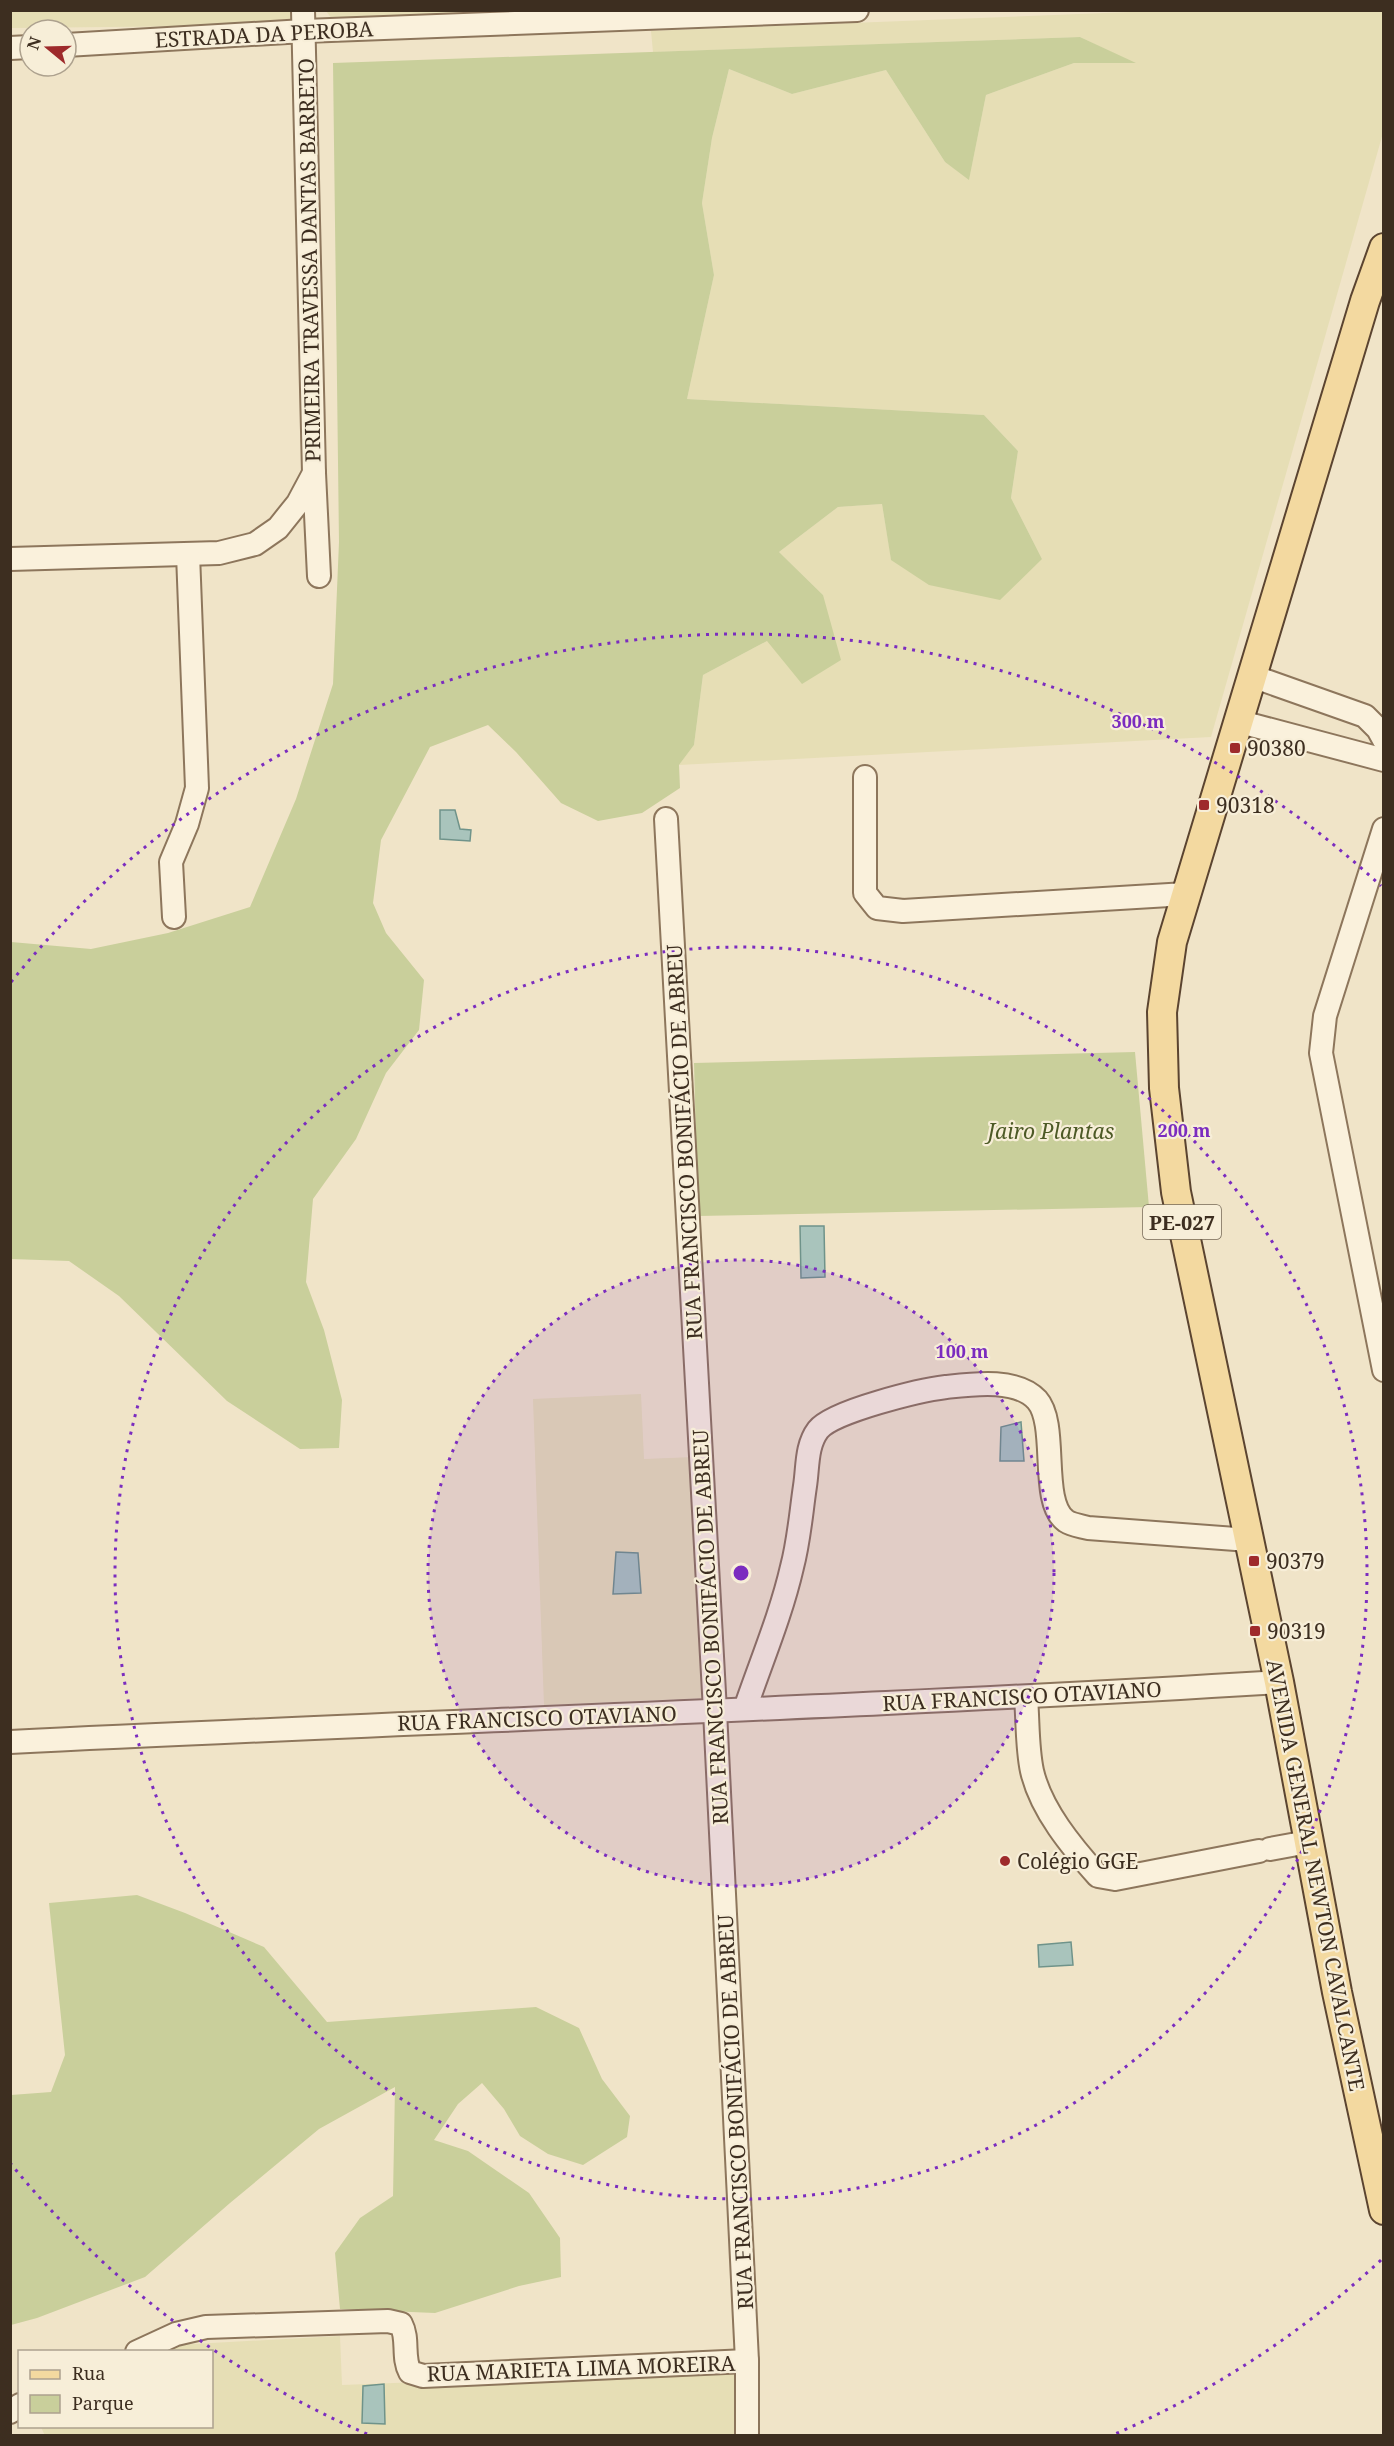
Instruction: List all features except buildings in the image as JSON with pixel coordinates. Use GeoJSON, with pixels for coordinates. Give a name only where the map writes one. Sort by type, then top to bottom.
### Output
{"type":"FeatureCollection","features":[{"type":"Feature","properties":{"kind":"main road","name":"AVENIDA GENERAL NEWTON CAVALCANTE"},"geometry":{"type":"LineString","coordinates":[[1383,248],[1237,721],[1172,942],[1162,1012],[1164,1088],[1176,1192],[1279,1682],[1337,1992],[1383,2210]]}},
{"type":"Feature","properties":{"kind":"street","name":"ESTRADA DA PEROBA"},"geometry":{"type":"LineString","coordinates":[[78,44],[304,21],[857,10]]}},
{"type":"Feature","properties":{"kind":"street","name":"PRIMEIRA TRAVESSA DANTAS BARRETO"},"geometry":{"type":"LineString","coordinates":[[304,21],[314,473],[320,576]]}},
{"type":"Feature","properties":{"kind":"street","name":"PRIMEIRA TRAVESSA DANTAS BARRETO"},"geometry":{"type":"LineString","coordinates":[[10,559],[219,553],[255,544],[278,528],[298,503],[314,473]]}},
{"type":"Feature","properties":{"kind":"street"},"geometry":{"type":"LineString","coordinates":[[174,917],[171,862],[194,806],[197,788],[188,554]]}},
{"type":"Feature","properties":{"kind":"street"},"geometry":{"type":"LineString","coordinates":[[1252,676],[1365,716],[1378,729],[1383,740]]}},
{"type":"Feature","properties":{"kind":"street"},"geometry":{"type":"LineString","coordinates":[[1237,721],[1383,760]]}},
{"type":"Feature","properties":{"kind":"street"},"geometry":{"type":"LineString","coordinates":[[865,777],[865,893],[877,908],[903,911],[1186,894]]}},
{"type":"Feature","properties":{"kind":"street","name":"RUA FRANCISCO BONIFÁCIO DE ABREU"},"geometry":{"type":"LineString","coordinates":[[666,819],[715,1711],[747,2361],[747,2436]]}},
{"type":"Feature","properties":{"kind":"street"},"geometry":{"type":"LineString","coordinates":[[1383,829],[1325,1016],[1321,1053],[1383,1370]]}},
{"type":"Feature","properties":{"kind":"street"},"geometry":{"type":"LineString","coordinates":[[745,1709],[793,1567],[809,1446],[819,1428],[878,1403],[929,1389],[964,1385],[1001,1385],[1023,1390],[1038,1401],[1047,1427],[1052,1491],[1057,1509],[1066,1521],[1099,1529],[1249,1540]]}},
{"type":"Feature","properties":{"kind":"street","name":"RUA FRANCISCO OTAVIANO"},"geometry":{"type":"LineString","coordinates":[[10,1742],[1026,1698],[1279,1682]]}},
{"type":"Feature","properties":{"kind":"street"},"geometry":{"type":"LineString","coordinates":[[1026,1698],[1032,1772],[1061,1830],[1098,1876],[1115,1878],[1308,1842]]}},
{"type":"Feature","properties":{"kind":"street","name":"RUA MARIETA LIMA MOREIRA"},"geometry":{"type":"LineString","coordinates":[[141,2350],[176,2334],[206,2327],[388,2321],[401,2324],[405,2338],[406,2365],[410,2372],[423,2376],[747,2361]]}},
{"type":"Feature","properties":{"kind":"shaded area"},"geometry":{"type":"Polygon","coordinates":[[[10,11],[296,11],[297,25],[78,27],[78,18],[18,18],[18,28],[11,28],[10,11]]]}},
{"type":"Feature","properties":{"kind":"shaded area"},"geometry":{"type":"Polygon","coordinates":[[[326,11],[648,11],[332,19],[326,11]]]}},
{"type":"Feature","properties":{"kind":"shaded area"},"geometry":{"type":"Polygon","coordinates":[[[1155,11],[1383,11],[1383,133],[1211,737],[679,765],[694,745],[703,675],[767,641],[823,595],[779,552],[838,507],[882,504],[891,559],[1042,559],[1011,498],[1018,451],[984,415],[687,399],[714,275],[702,203],[712,138],[729,69],[792,94],[886,70],[945,162],[969,179],[986,95],[1074,63],[1134,63],[1080,37],[653,52],[651,31],[1155,11]]]}},
{"type":"Feature","properties":{"kind":"shaded area"},"geometry":{"type":"Polygon","coordinates":[[[641,1394],[644,1459],[694,1457],[704,1698],[544,1705],[533,1399],[641,1394]]]}},
{"type":"Feature","properties":{"kind":"shaded area"},"geometry":{"type":"Polygon","coordinates":[[[340,2336],[342,2385],[735,2370],[736,2435],[99,2436],[89,2434],[45,2436],[41,2428],[213,2428],[213,2350],[164,2350],[175,2345],[340,2336]]]}},
{"type":"Feature","properties":{"kind":"green space"},"geometry":{"type":"Polygon","coordinates":[[[1080,37],[1136,63],[1074,63],[986,95],[969,180],[945,162],[886,70],[792,94],[729,69],[712,138],[702,203],[714,275],[687,399],[984,415],[1018,451],[1011,498],[1042,559],[1000,600],[929,585],[891,560],[882,504],[838,507],[779,552],[823,595],[841,660],[802,684],[767,641],[703,675],[694,745],[679,765],[680,788],[642,813],[598,821],[561,803],[516,752],[488,725],[430,747],[381,840],[373,903],[386,933],[424,980],[419,1030],[386,1073],[356,1139],[313,1199],[306,1282],[324,1330],[342,1400],[339,1448],[300,1449],[227,1401],[119,1296],[69,1261],[11,1259],[11,942],[91,949],[168,933],[250,907],[296,799],[333,684],[339,542],[333,63],[1080,37]]]}},
{"type":"Feature","properties":{"kind":"green space","name":"Jairo Plantas"},"geometry":{"type":"Polygon","coordinates":[[[1135,1052],[1149,1207],[698,1216],[694,1063],[1135,1052]]]}},
{"type":"Feature","properties":{"kind":"green space"},"geometry":{"type":"Polygon","coordinates":[[[137,1895],[264,1947],[327,2022],[536,2007],[579,2028],[602,2079],[630,2116],[627,2137],[583,2165],[548,2154],[520,2136],[504,2109],[482,2083],[458,2104],[434,2140],[468,2151],[529,2193],[560,2238],[561,2277],[519,2286],[435,2313],[340,2309],[335,2253],[360,2218],[393,2196],[395,2087],[319,2129],[145,2277],[37,2318],[11,2325],[11,2095],[51,2092],[65,2055],[49,1903],[137,1895]]]}},
{"type":"Feature","properties":{"kind":"water"},"geometry":{"type":"Polygon","coordinates":[[[440,810],[455,810],[460,829],[471,830],[470,841],[440,839],[440,810]]]}},
{"type":"Feature","properties":{"kind":"water"},"geometry":{"type":"Polygon","coordinates":[[[800,1226],[824,1226],[825,1277],[801,1278],[800,1226]]]}},
{"type":"Feature","properties":{"kind":"water"},"geometry":{"type":"Polygon","coordinates":[[[1021,1422],[1024,1461],[1000,1461],[1001,1427],[1021,1422]]]}},
{"type":"Feature","properties":{"kind":"water"},"geometry":{"type":"Polygon","coordinates":[[[616,1552],[638,1553],[641,1593],[613,1594],[616,1552]]]}},
{"type":"Feature","properties":{"kind":"water"},"geometry":{"type":"Polygon","coordinates":[[[1071,1942],[1073,1965],[1039,1967],[1038,1945],[1071,1942]]]}},
{"type":"Feature","properties":{"kind":"water"},"geometry":{"type":"Polygon","coordinates":[[[384,2384],[385,2424],[362,2423],[363,2386],[384,2384]]]}},
{"type":"Feature","properties":{"kind":"place","name":"90380"},"geometry":{"type":"Point","coordinates":[1235,748]}},
{"type":"Feature","properties":{"kind":"place","name":"90318"},"geometry":{"type":"Point","coordinates":[1204,805]}},
{"type":"Feature","properties":{"kind":"place","name":"90379"},"geometry":{"type":"Point","coordinates":[1254,1561]}},
{"type":"Feature","properties":{"kind":"place","name":"90319"},"geometry":{"type":"Point","coordinates":[1255,1631]}},
{"type":"Feature","properties":{"kind":"place","name":"Colégio GGE"},"geometry":{"type":"Point","coordinates":[1005,1861]}}]}
